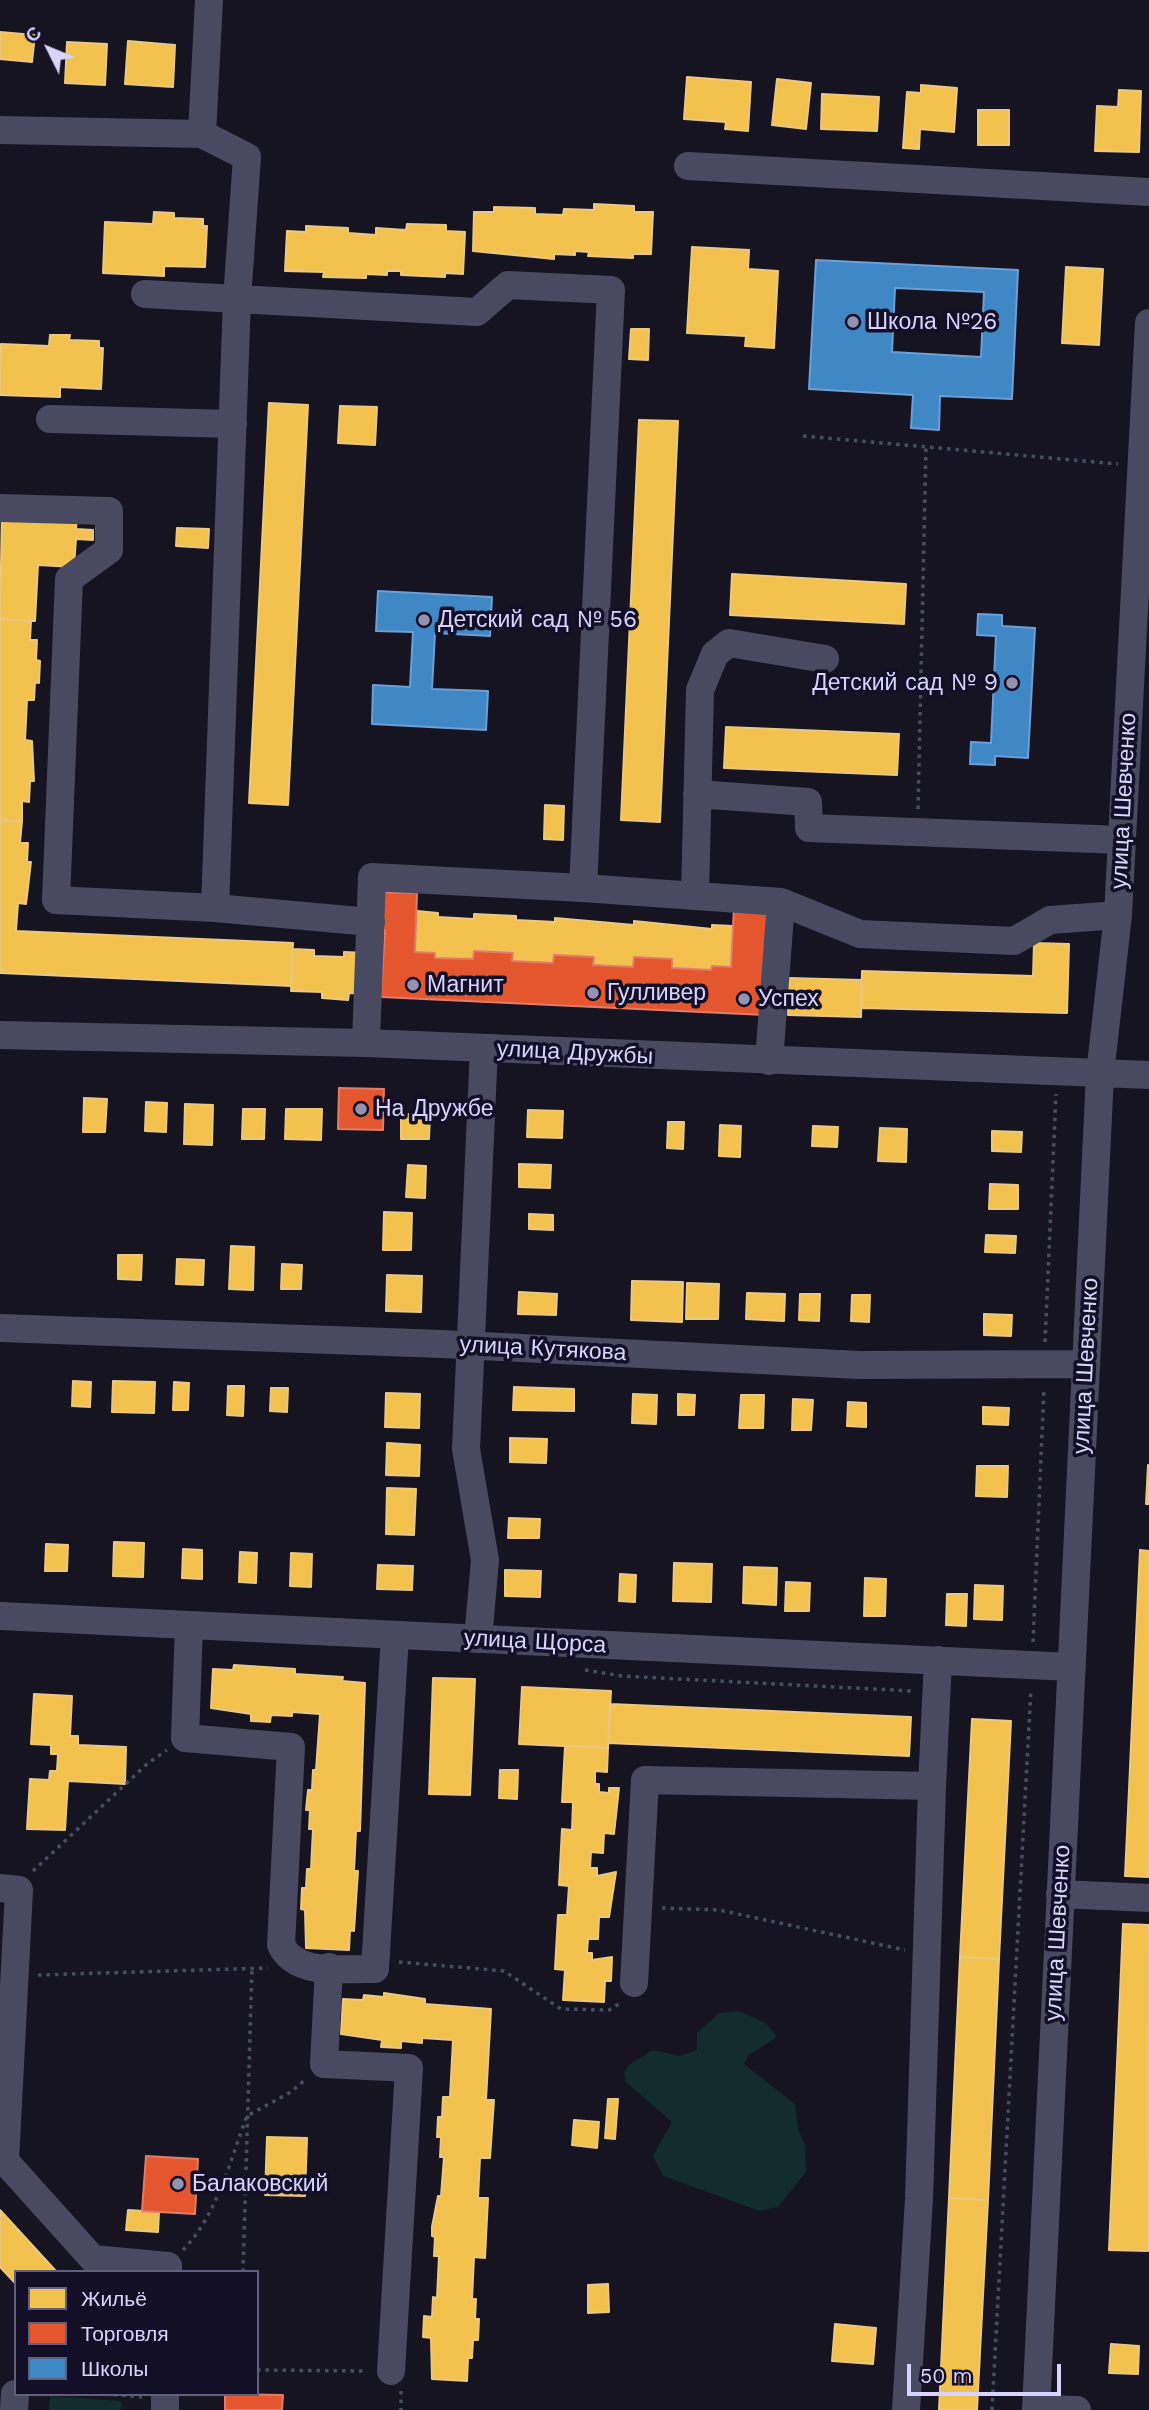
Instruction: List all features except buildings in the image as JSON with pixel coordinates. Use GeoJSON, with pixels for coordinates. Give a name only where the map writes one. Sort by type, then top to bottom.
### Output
{"type":"FeatureCollection","features":[{"type":"Feature","properties":{"kind":"street"},"geometry":{"type":"LineString","coordinates":[[202,134],[209,0]]}},
{"type":"Feature","properties":{"kind":"street"},"geometry":{"type":"LineString","coordinates":[[0,130],[202,134],[247,157],[237,299],[215,908]]}},
{"type":"Feature","properties":{"kind":"street"},"geometry":{"type":"LineString","coordinates":[[688,166],[1149,192]]}},
{"type":"Feature","properties":{"kind":"street"},"geometry":{"type":"LineString","coordinates":[[145,295],[477,312],[509,285],[611,290],[583,888]]}},
{"type":"Feature","properties":{"kind":"street","name":"улица Шевченко"},"geometry":{"type":"LineString","coordinates":[[1036,2409],[1100,1074],[1140,675],[1142,466],[1149,323]]}},
{"type":"Feature","properties":{"kind":"street"},"geometry":{"type":"LineString","coordinates":[[50,419],[233,424]]}},
{"type":"Feature","properties":{"kind":"street"},"geometry":{"type":"LineString","coordinates":[[0,508],[109,511],[109,550],[69,579],[56,900],[215,908],[371,922]]}},
{"type":"Feature","properties":{"kind":"street"},"geometry":{"type":"LineString","coordinates":[[695,896],[700,690],[715,654],[729,643],[825,659]]}},
{"type":"Feature","properties":{"kind":"street"},"geometry":{"type":"LineString","coordinates":[[697,794],[808,802],[810,828],[1122,840]]}},
{"type":"Feature","properties":{"kind":"street"},"geometry":{"type":"LineString","coordinates":[[366,1043],[372,877],[781,902],[860,934],[1014,941],[1050,920],[1118,915]]}},
{"type":"Feature","properties":{"kind":"street"},"geometry":{"type":"LineString","coordinates":[[769,1061],[781,902]]}},
{"type":"Feature","properties":{"kind":"street","name":"улица Дружбы"},"geometry":{"type":"LineString","coordinates":[[0,1035],[366,1043],[1149,1074]]}},
{"type":"Feature","properties":{"kind":"street"},"geometry":{"type":"LineString","coordinates":[[478,1639],[485,1560],[466,1449],[484,1048]]}},
{"type":"Feature","properties":{"kind":"street","name":"улица Кутякова"},"geometry":{"type":"LineString","coordinates":[[0,1328],[470,1346],[859,1365],[1086,1364]]}},
{"type":"Feature","properties":{"kind":"street","name":"улица Щорса"},"geometry":{"type":"LineString","coordinates":[[0,1616],[1070,1667]]}},
{"type":"Feature","properties":{"kind":"street"},"geometry":{"type":"LineString","coordinates":[[189,1625],[185,1738],[291,1747],[281,1945],[286,1956],[316,1967],[375,1969],[395,1635]]}},
{"type":"Feature","properties":{"kind":"street"},"geometry":{"type":"LineString","coordinates":[[906,2410],[919,2199],[938,1660]]}},
{"type":"Feature","properties":{"kind":"street"},"geometry":{"type":"LineString","coordinates":[[634,1983],[645,1780],[932,1786]]}},
{"type":"Feature","properties":{"kind":"street"},"geometry":{"type":"LineString","coordinates":[[7,1889],[19,1891],[5,2161],[93,2259],[168,2269]]}},
{"type":"Feature","properties":{"kind":"street"},"geometry":{"type":"LineString","coordinates":[[1060,1894],[1149,1898]]}},
{"type":"Feature","properties":{"kind":"street"},"geometry":{"type":"LineString","coordinates":[[316,1967],[324,2064],[409,2068],[391,2371]]}},
{"type":"Feature","properties":{"kind":"street"},"geometry":{"type":"LineString","coordinates":[[1036,2409],[1077,2410]]}},
{"type":"Feature","properties":{"kind":"path"},"geometry":{"type":"LineString","coordinates":[[803,436],[1142,466]]}},
{"type":"Feature","properties":{"kind":"path"},"geometry":{"type":"LineString","coordinates":[[917,832],[926,447]]}},
{"type":"Feature","properties":{"kind":"path"},"geometry":{"type":"LineString","coordinates":[[992,2410],[1032,1665],[1057,1072]]}},
{"type":"Feature","properties":{"kind":"path"},"geometry":{"type":"LineString","coordinates":[[7,1889],[147,1764],[185,1738]]}},
{"type":"Feature","properties":{"kind":"path"},"geometry":{"type":"LineString","coordinates":[[639,1907],[719,1910],[927,1955]]}},
{"type":"Feature","properties":{"kind":"path"},"geometry":{"type":"LineString","coordinates":[[376,1960],[504,1971],[561,2009],[610,2010],[630,1997],[634,1983]]}},
{"type":"Feature","properties":{"kind":"path"},"geometry":{"type":"LineString","coordinates":[[15,1976],[316,1967]]}},
{"type":"Feature","properties":{"kind":"path"},"geometry":{"type":"LineString","coordinates":[[243,2270],[252,1968]]}},
{"type":"Feature","properties":{"kind":"path"},"geometry":{"type":"LineString","coordinates":[[168,2269],[198,2234],[223,2181],[247,2116],[291,2092],[324,2064]]}},
{"type":"Feature","properties":{"kind":"path"},"geometry":{"type":"LineString","coordinates":[[259,2370],[400,2371],[401,2410]]}},
{"type":"Feature","properties":{"kind":"path"},"geometry":{"type":"LineString","coordinates":[[122,2396],[165,2401]]}},
{"type":"Feature","properties":{"kind":"green space"},"geometry":{"type":"Polygon","coordinates":[[[739,2011],[766,2023],[777,2037],[749,2055],[744,2064],[795,2104],[798,2129],[805,2145],[806,2172],[778,2207],[760,2211],[663,2176],[653,2156],[672,2122],[626,2082],[624,2073],[629,2065],[653,2050],[679,2056],[697,2050],[697,2033],[719,2013],[739,2011]]]}},
{"type":"Feature","properties":{"kind":"green space"},"geometry":{"type":"Polygon","coordinates":[[[50,2396],[121,2401],[121,2410],[49,2410],[50,2396]]]}},
{"type":"Feature","properties":{"kind":"place","name":"Школа №26"},"geometry":{"type":"Point","coordinates":[853,322]}},
{"type":"Feature","properties":{"kind":"place","name":"Детский сад № 56"},"geometry":{"type":"Point","coordinates":[424,620]}},
{"type":"Feature","properties":{"kind":"place","name":"Детский сад № 9"},"geometry":{"type":"Point","coordinates":[1012,683]}},
{"type":"Feature","properties":{"kind":"place","name":"Магнит"},"geometry":{"type":"Point","coordinates":[413,985]}},
{"type":"Feature","properties":{"kind":"place","name":"Гулливер"},"geometry":{"type":"Point","coordinates":[593,993]}},
{"type":"Feature","properties":{"kind":"place","name":"Успех"},"geometry":{"type":"Point","coordinates":[744,999]}},
{"type":"Feature","properties":{"kind":"place","name":"На Дружбе"},"geometry":{"type":"Point","coordinates":[361,1109]}},
{"type":"Feature","properties":{"kind":"place","name":"Балаковский"},"geometry":{"type":"Point","coordinates":[178,2184]}}]}
